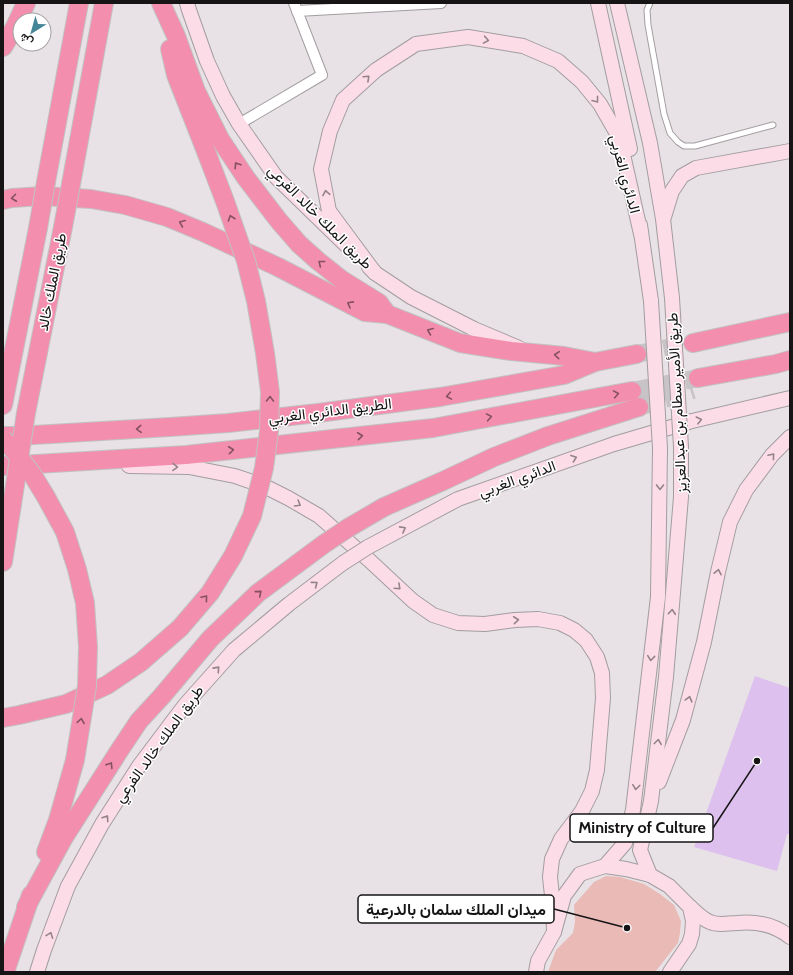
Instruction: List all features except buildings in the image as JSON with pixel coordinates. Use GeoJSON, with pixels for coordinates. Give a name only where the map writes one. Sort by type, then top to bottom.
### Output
{"type":"FeatureCollection","features":[{"type":"Feature","properties":{"kind":"highway"},"geometry":{"type":"LineString","coordinates":[[3,47],[15,27],[26,3]]}},
{"type":"Feature","properties":{"kind":"highway","name":"طريق الملك خالد"},"geometry":{"type":"LineString","coordinates":[[3,405],[38,228],[79,3]]}},
{"type":"Feature","properties":{"kind":"highway","name":"طريق الملك خالد"},"geometry":{"type":"LineString","coordinates":[[3,562],[26,413],[71,184],[104,3]]}},
{"type":"Feature","properties":{"kind":"highway"},"geometry":{"type":"LineString","coordinates":[[3,718],[66,704],[107,685],[141,662],[180,628],[210,593],[233,556],[252,516],[264,468],[269,431],[270,392],[256,301],[246,261],[226,204],[176,75],[160,3]]}},
{"type":"Feature","properties":{"kind":"highway"},"geometry":{"type":"LineString","coordinates":[[160,3],[176,36],[196,91],[220,139],[246,178],[279,221],[300,244],[342,280],[379,304],[387,314]]}},
{"type":"Feature","properties":{"kind":"highway"},"geometry":{"type":"LineString","coordinates":[[3,200],[43,196],[90,199],[125,205],[167,217],[203,232],[278,267],[365,312],[387,314],[460,343],[511,351],[564,356],[595,362]]}},
{"type":"Feature","properties":{"kind":"highway"},"geometry":{"type":"LineString","coordinates":[[693,343],[790,322]]}},
{"type":"Feature","properties":{"kind":"highway","name":"الطريق الدائري الغربي"},"geometry":{"type":"LineString","coordinates":[[8,437],[228,423],[440,397],[564,375],[595,362],[638,354]]}},
{"type":"Feature","properties":{"kind":"highway"},"geometry":{"type":"LineString","coordinates":[[696,384],[783,362]]}},
{"type":"Feature","properties":{"kind":"highway","name":"الطريق الدائري الغربي"},"geometry":{"type":"LineString","coordinates":[[3,466],[186,455],[433,428],[635,399],[494,457],[384,507],[324,544],[258,593],[210,639],[139,721],[63,839],[26,907]]}},
{"type":"Feature","properties":{"kind":"highway"},"geometry":{"type":"LineString","coordinates":[[5,972],[26,907],[58,820],[75,760],[87,686],[88,647],[85,603],[77,569],[65,532],[32,474],[11,447],[8,437]]}},
{"type":"Feature","properties":{"kind":"street","name":"طريق الملك خالد الفرعي"},"geometry":{"type":"LineString","coordinates":[[187,3],[188,10],[207,61],[223,96],[239,124],[276,177],[375,273],[411,297],[474,329],[533,353]]}},
{"type":"Feature","properties":{"kind":"street"},"geometry":{"type":"LineString","coordinates":[[239,124],[322,75],[295,7],[441,3]]}},
{"type":"Feature","properties":{"kind":"street","name":"طريق الأمير سطام بن عبدالعزيز"},"geometry":{"type":"LineString","coordinates":[[598,3],[634,166],[641,234],[651,301],[660,448],[658,597],[634,803],[625,843],[605,866]]}},
{"type":"Feature","properties":{"kind":"street","name":"طريق الأمير سطام بن عبدالعزيز"},"geometry":{"type":"LineString","coordinates":[[617,3],[650,143],[663,219],[672,298],[681,447],[682,497],[666,677],[651,801],[640,850],[650,875]]}},
{"type":"Feature","properties":{"kind":"street","name":"الدائري الغربي"},"geometry":{"type":"LineString","coordinates":[[375,273],[330,211],[322,169],[330,131],[343,100],[376,70],[416,44],[468,36],[523,46],[558,61],[582,82],[600,104],[619,137],[641,234]]}},
{"type":"Feature","properties":{"kind":"street","name":"الدائري الغربي"},"geometry":{"type":"LineString","coordinates":[[663,219],[672,191],[682,176],[696,168],[790,150]]}},
{"type":"Feature","properties":{"kind":"street","name":"الدائري الغربي"},"geometry":{"type":"LineString","coordinates":[[343,563],[368,547],[458,500],[599,450],[692,422],[790,398]]}},
{"type":"Feature","properties":{"kind":"street"},"geometry":{"type":"LineString","coordinates":[[651,801],[685,713],[704,642],[730,522],[746,490],[772,455],[790,437]]}},
{"type":"Feature","properties":{"kind":"street"},"geometry":{"type":"LineString","coordinates":[[38,464],[189,467],[242,478],[264,486],[319,516],[369,560],[413,602],[433,615],[458,623],[485,624],[538,618],[560,622],[574,630],[586,640],[597,657],[602,673],[603,698],[597,770],[592,791],[582,811],[561,840],[552,859],[550,877],[554,932]]}},
{"type":"Feature","properties":{"kind":"street","name":"طريق الملك خالد الفرعي"},"geometry":{"type":"LineString","coordinates":[[37,972],[68,886],[102,824],[140,766],[185,705],[234,650],[289,604],[343,563]]}},
{"type":"Feature","properties":{"kind":"street"},"geometry":{"type":"LineString","coordinates":[[536,972],[538,961],[554,932],[564,896],[580,874],[605,866],[650,875],[669,886],[702,918],[710,922],[720,924],[750,922],[764,924],[790,936]]}},
{"type":"Feature","properties":{"kind":"street"},"geometry":{"type":"LineString","coordinates":[[670,972],[689,944],[694,921],[690,907]]}},
{"type":"Feature","properties":{"kind":"lane"},"geometry":{"type":"LineString","coordinates":[[650,3],[647,10],[648,25],[664,114],[670,133],[678,142],[684,146],[695,146],[773,125]]}},
{"type":"Feature","properties":{"kind":"shaded area"},"geometry":{"type":"Polygon","coordinates":[[[606,876],[620,877],[644,884],[674,905],[681,921],[678,943],[655,972],[548,972],[556,950],[573,933],[575,922],[574,905],[594,882],[606,876]]]}},
{"type":"Feature","properties":{"kind":"tunnel"},"geometry":{"type":"LineString","coordinates":[[637,354],[693,343]]}},
{"type":"Feature","properties":{"kind":"tunnel"},"geometry":{"type":"LineString","coordinates":[[632,391],[698,378]]}},
{"type":"Feature","properties":{"kind":"tunnel"},"geometry":{"type":"LineString","coordinates":[[639,407],[693,390]]}},
{"type":"Feature","properties":{"kind":"place","name":"Ministry of Culture"},"geometry":{"type":"Point","coordinates":[757,761]}},
{"type":"Feature","properties":{"kind":"place","name":"ميدان الملك سلمان بالدرعية"},"geometry":{"type":"Point","coordinates":[627,928]}}]}
